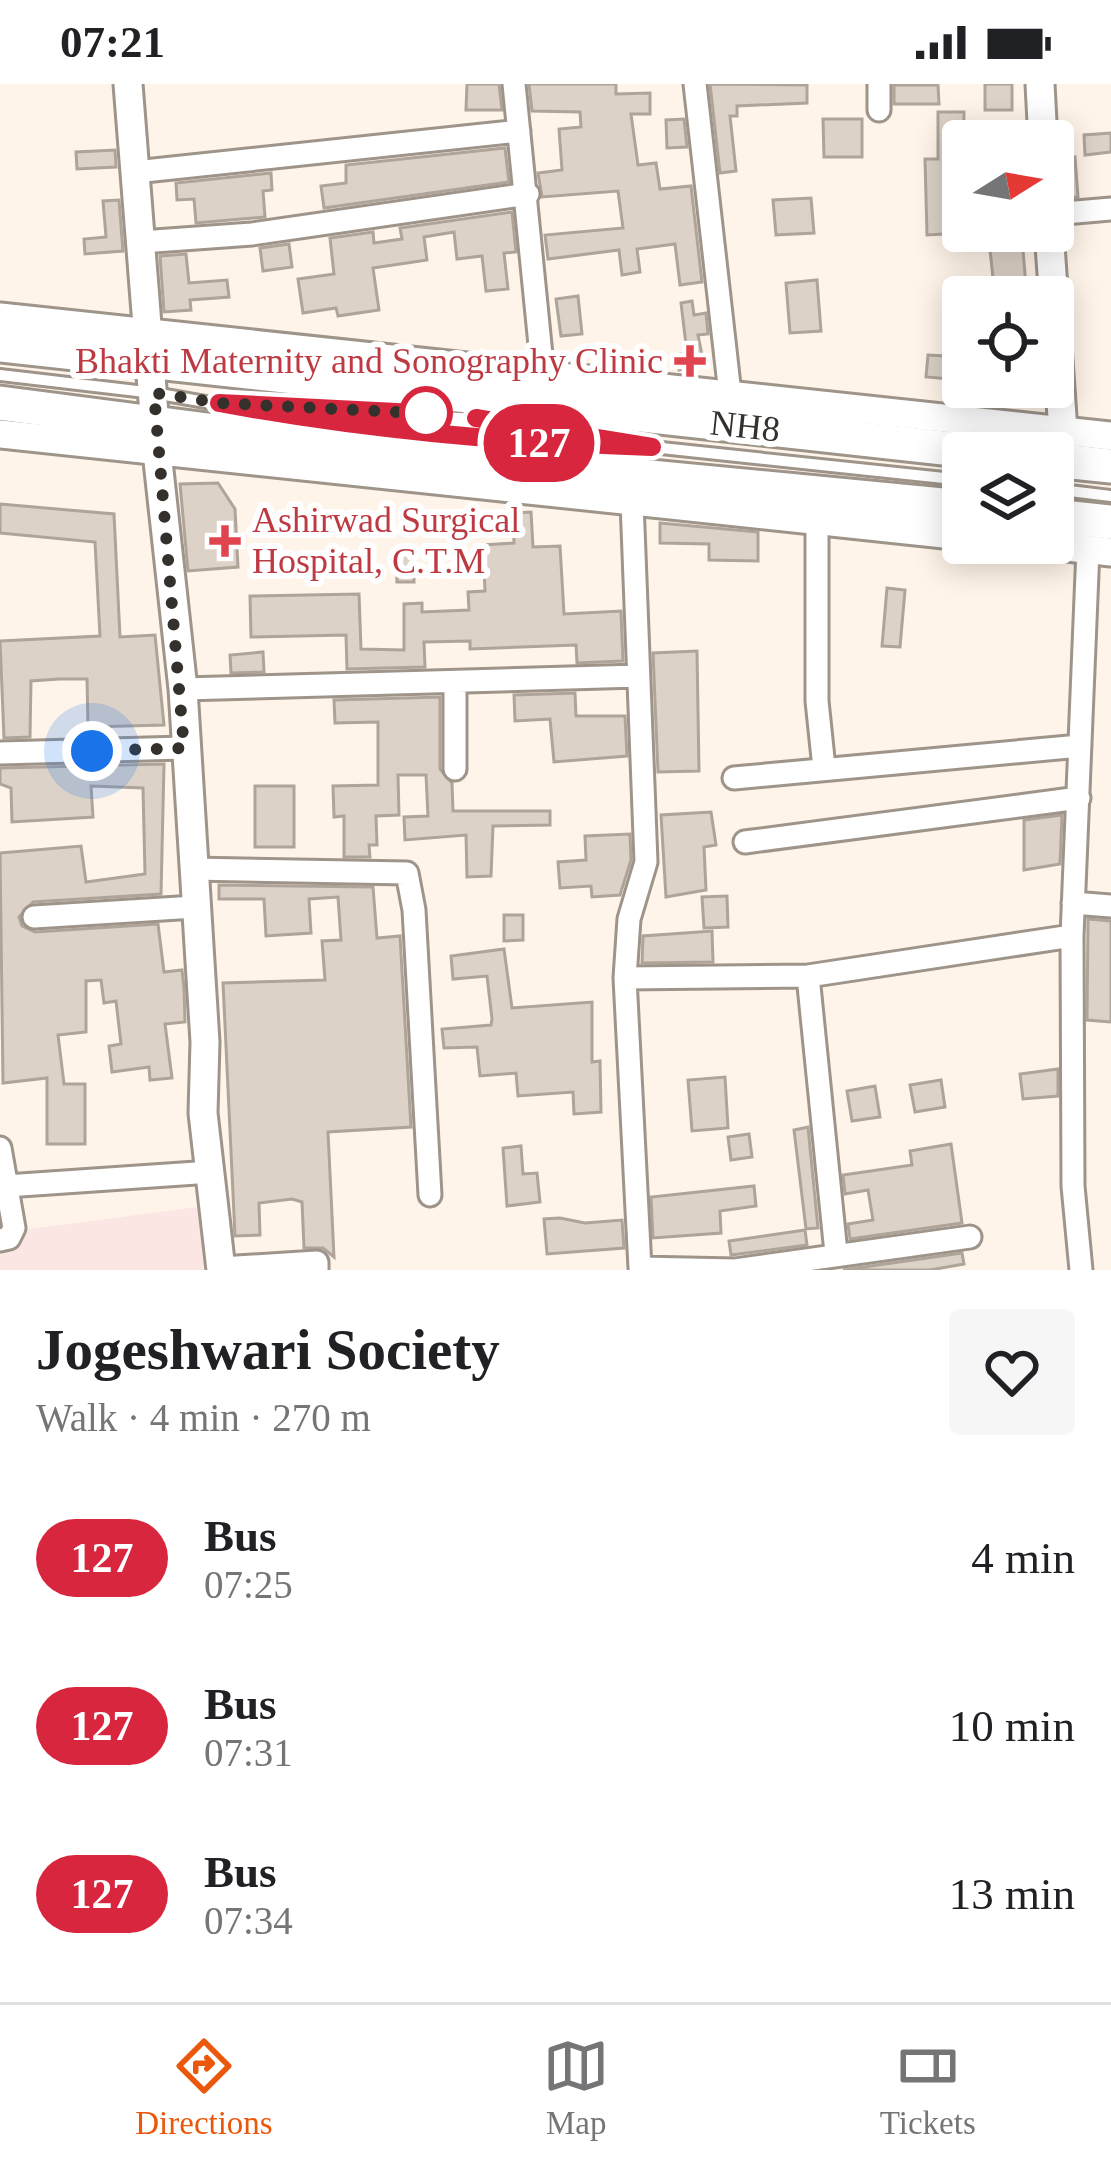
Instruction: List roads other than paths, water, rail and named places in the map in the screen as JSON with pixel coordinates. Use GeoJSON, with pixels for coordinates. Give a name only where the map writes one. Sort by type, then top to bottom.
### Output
{"type":"FeatureCollection","features":[{"type":"Feature","properties":{"kind":"main road","name":"NH8"},"geometry":{"type":"LineString","coordinates":[[0,345],[328,446],[942,505]]}},
{"type":"Feature","properties":{"kind":"main road","name":"NH8"},"geometry":{"type":"LineString","coordinates":[[0,403],[154,392],[942,450]]}},
{"type":"Feature","properties":{"kind":"main road"},"geometry":{"type":"LineString","coordinates":[[1074,452],[1111,466]]}},
{"type":"Feature","properties":{"kind":"main road"},"geometry":{"type":"LineString","coordinates":[[1074,518],[1111,522]]}},
{"type":"Feature","properties":{"kind":"street"},"geometry":{"type":"LineString","coordinates":[[128,84],[183,689],[205,1042],[203,1113],[221,1269],[316,1262],[317,1270]]}},
{"type":"Feature","properties":{"kind":"street"},"geometry":{"type":"LineString","coordinates":[[514,84],[543,375]]}},
{"type":"Feature","properties":{"kind":"street"},"geometry":{"type":"LineString","coordinates":[[694,84],[730,394]]}},
{"type":"Feature","properties":{"kind":"street"},"geometry":{"type":"LineString","coordinates":[[879,84],[879,110]]}},
{"type":"Feature","properties":{"kind":"street"},"geometry":{"type":"LineString","coordinates":[[1040,84],[1042,120]]}},
{"type":"Feature","properties":{"kind":"street"},"geometry":{"type":"LineString","coordinates":[[135,172],[519,130]]}},
{"type":"Feature","properties":{"kind":"street"},"geometry":{"type":"LineString","coordinates":[[140,242],[252,234],[528,194]]}},
{"type":"Feature","properties":{"kind":"street"},"geometry":{"type":"LineString","coordinates":[[1074,212],[1111,209]]}},
{"type":"Feature","properties":{"kind":"street"},"geometry":{"type":"LineString","coordinates":[[1050,252],[1057,432]]}},
{"type":"Feature","properties":{"kind":"street"},"geometry":{"type":"LineString","coordinates":[[0,317],[154,392],[632,502],[942,534]]}},
{"type":"Feature","properties":{"kind":"street"},"geometry":{"type":"LineString","coordinates":[[0,434],[154,392],[543,375],[730,394],[970,432]]}},
{"type":"Feature","properties":{"kind":"street"},"geometry":{"type":"LineString","coordinates":[[1074,443],[1111,436]]}},
{"type":"Feature","properties":{"kind":"street"},"geometry":{"type":"LineString","coordinates":[[632,502],[646,862],[629,920],[625,978],[640,1268],[735,1270],[970,1237]]}},
{"type":"Feature","properties":{"kind":"street"},"geometry":{"type":"LineString","coordinates":[[817,520],[817,701],[824,768]]}},
{"type":"Feature","properties":{"kind":"street"},"geometry":{"type":"LineString","coordinates":[[1081,1270],[1073,1186],[1072,936],[1080,746],[1099,550]]}},
{"type":"Feature","properties":{"kind":"street"},"geometry":{"type":"LineString","coordinates":[[183,689],[455,686],[638,676]]}},
{"type":"Feature","properties":{"kind":"street"},"geometry":{"type":"LineString","coordinates":[[454,769],[455,686]]}},
{"type":"Feature","properties":{"kind":"street"},"geometry":{"type":"LineString","coordinates":[[734,778],[1080,746]]}},
{"type":"Feature","properties":{"kind":"street"},"geometry":{"type":"LineString","coordinates":[[0,753],[184,748]]}},
{"type":"Feature","properties":{"kind":"street"},"geometry":{"type":"LineString","coordinates":[[745,842],[1079,798]]}},
{"type":"Feature","properties":{"kind":"street"},"geometry":{"type":"LineString","coordinates":[[192,869],[407,872],[414,910],[430,1195]]}},
{"type":"Feature","properties":{"kind":"street"},"geometry":{"type":"LineString","coordinates":[[1073,904],[1111,906]]}},
{"type":"Feature","properties":{"kind":"street"},"geometry":{"type":"LineString","coordinates":[[34,917],[195,908]]}},
{"type":"Feature","properties":{"kind":"street"},"geometry":{"type":"LineString","coordinates":[[625,978],[808,976],[1072,936]]}},
{"type":"Feature","properties":{"kind":"street"},"geometry":{"type":"LineString","coordinates":[[808,976],[836,1253]]}},
{"type":"Feature","properties":{"kind":"street"},"geometry":{"type":"LineString","coordinates":[[0,1148],[14,1228],[9,1238],[0,1240]]}},
{"type":"Feature","properties":{"kind":"street"},"geometry":{"type":"LineString","coordinates":[[6,1186],[211,1172]]}},
{"type":"Feature","properties":{"kind":"lane"},"geometry":{"type":"LineString","coordinates":[[0,375],[154,392],[354,428],[510,442],[652,447],[942,478]]}},
{"type":"Feature","properties":{"kind":"lane"},"geometry":{"type":"LineString","coordinates":[[219,403],[354,406],[517,422],[652,447]]}},
{"type":"Feature","properties":{"kind":"lane"},"geometry":{"type":"LineString","coordinates":[[1074,492],[1111,496]]}},
{"type":"Feature","properties":{"kind":"place","name":"Bhakti Maternity and Sonography Clinic"},"geometry":{"type":"Point","coordinates":[690,361]}},
{"type":"Feature","properties":{"kind":"place","name":"Ashirwad Surgical Hospital, C.T.M"},"geometry":{"type":"Point","coordinates":[225,541]}}]}
